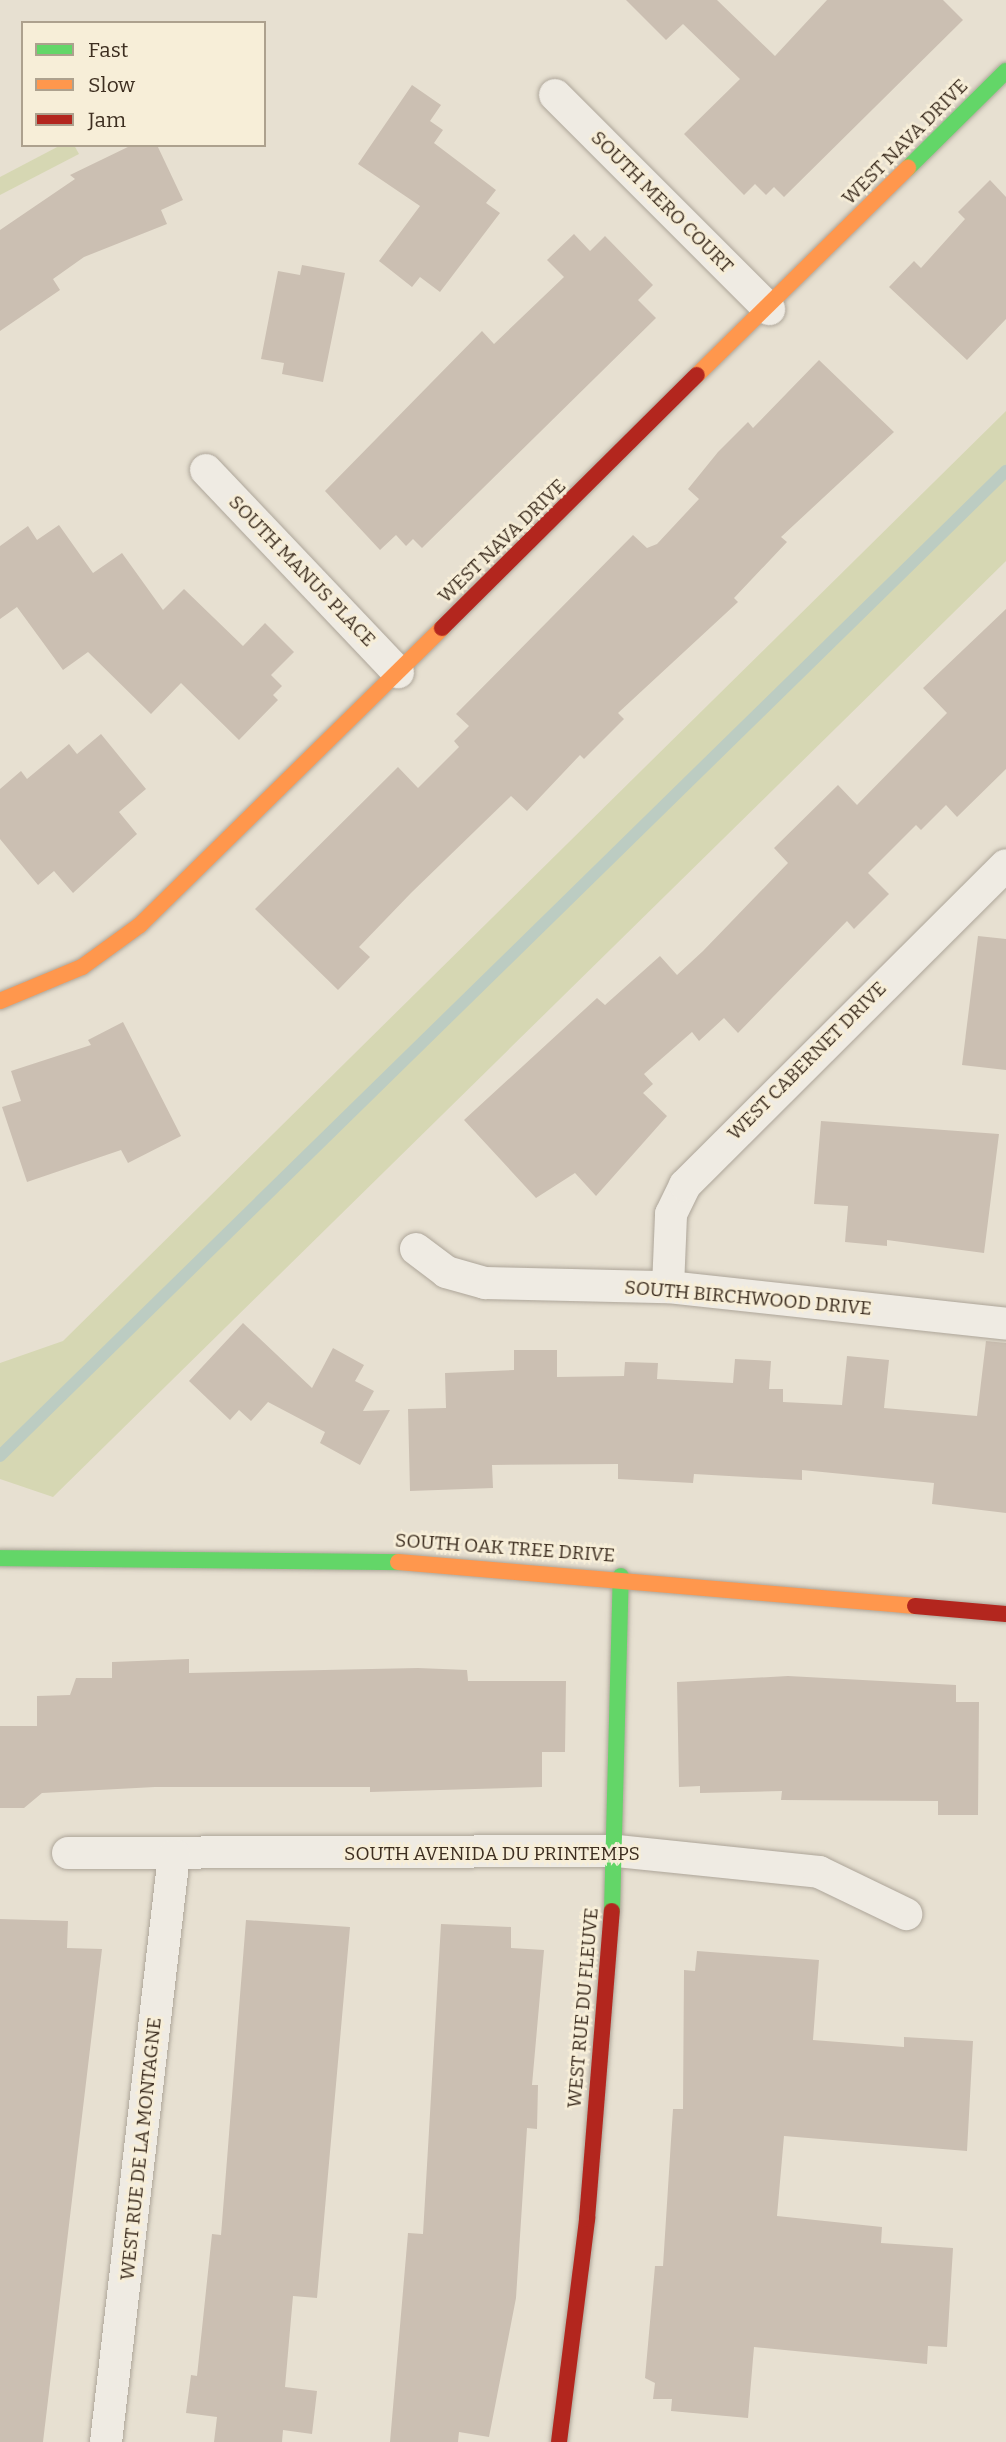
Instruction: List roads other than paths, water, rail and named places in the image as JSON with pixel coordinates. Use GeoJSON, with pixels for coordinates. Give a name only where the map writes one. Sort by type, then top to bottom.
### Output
{"type":"FeatureCollection","features":[{"type":"Feature","properties":{"kind":"street","name":"WEST NAVA DRIVE"},"geometry":{"type":"LineString","coordinates":[[0,1000],[82,967],[139,925],[769,309],[1006,71]]}},
{"type":"Feature","properties":{"kind":"street","name":"SOUTH MERO COURT"},"geometry":{"type":"LineString","coordinates":[[555,95],[769,309]]}},
{"type":"Feature","properties":{"kind":"street","name":"SOUTH MANUS PLACE"},"geometry":{"type":"LineString","coordinates":[[206,470],[398,672]]}},
{"type":"Feature","properties":{"kind":"street","name":"WEST CABERNET DRIVE"},"geometry":{"type":"LineString","coordinates":[[668,1287],[671,1214],[685,1185],[1006,864]]}},
{"type":"Feature","properties":{"kind":"street","name":"SOUTH BIRCHWOOD DRIVE"},"geometry":{"type":"LineString","coordinates":[[416,1248],[446,1272],[485,1283],[668,1287],[1006,1324]]}},
{"type":"Feature","properties":{"kind":"street","name":"SOUTH OAK TREE DRIVE"},"geometry":{"type":"LineString","coordinates":[[0,1558],[418,1562],[621,1576],[1006,1614]]}},
{"type":"Feature","properties":{"kind":"street","name":"WEST RUE DU FLEUVE"},"geometry":{"type":"LineString","coordinates":[[559,2442],[587,2219],[617,1851],[621,1576]]}},
{"type":"Feature","properties":{"kind":"street","name":"SOUTH AVENIDA DU PRINTEMPS"},"geometry":{"type":"LineString","coordinates":[[68,1853],[174,1855],[617,1851],[819,1872],[906,1914]]}},
{"type":"Feature","properties":{"kind":"street","name":"WEST RUE DE LA MONTAGNE"},"geometry":{"type":"LineString","coordinates":[[106,2442],[174,1855]]}},
{"type":"Feature","properties":{"kind":"waterway"},"geometry":{"type":"LineString","coordinates":[[0,1456],[1006,471]]}}]}
